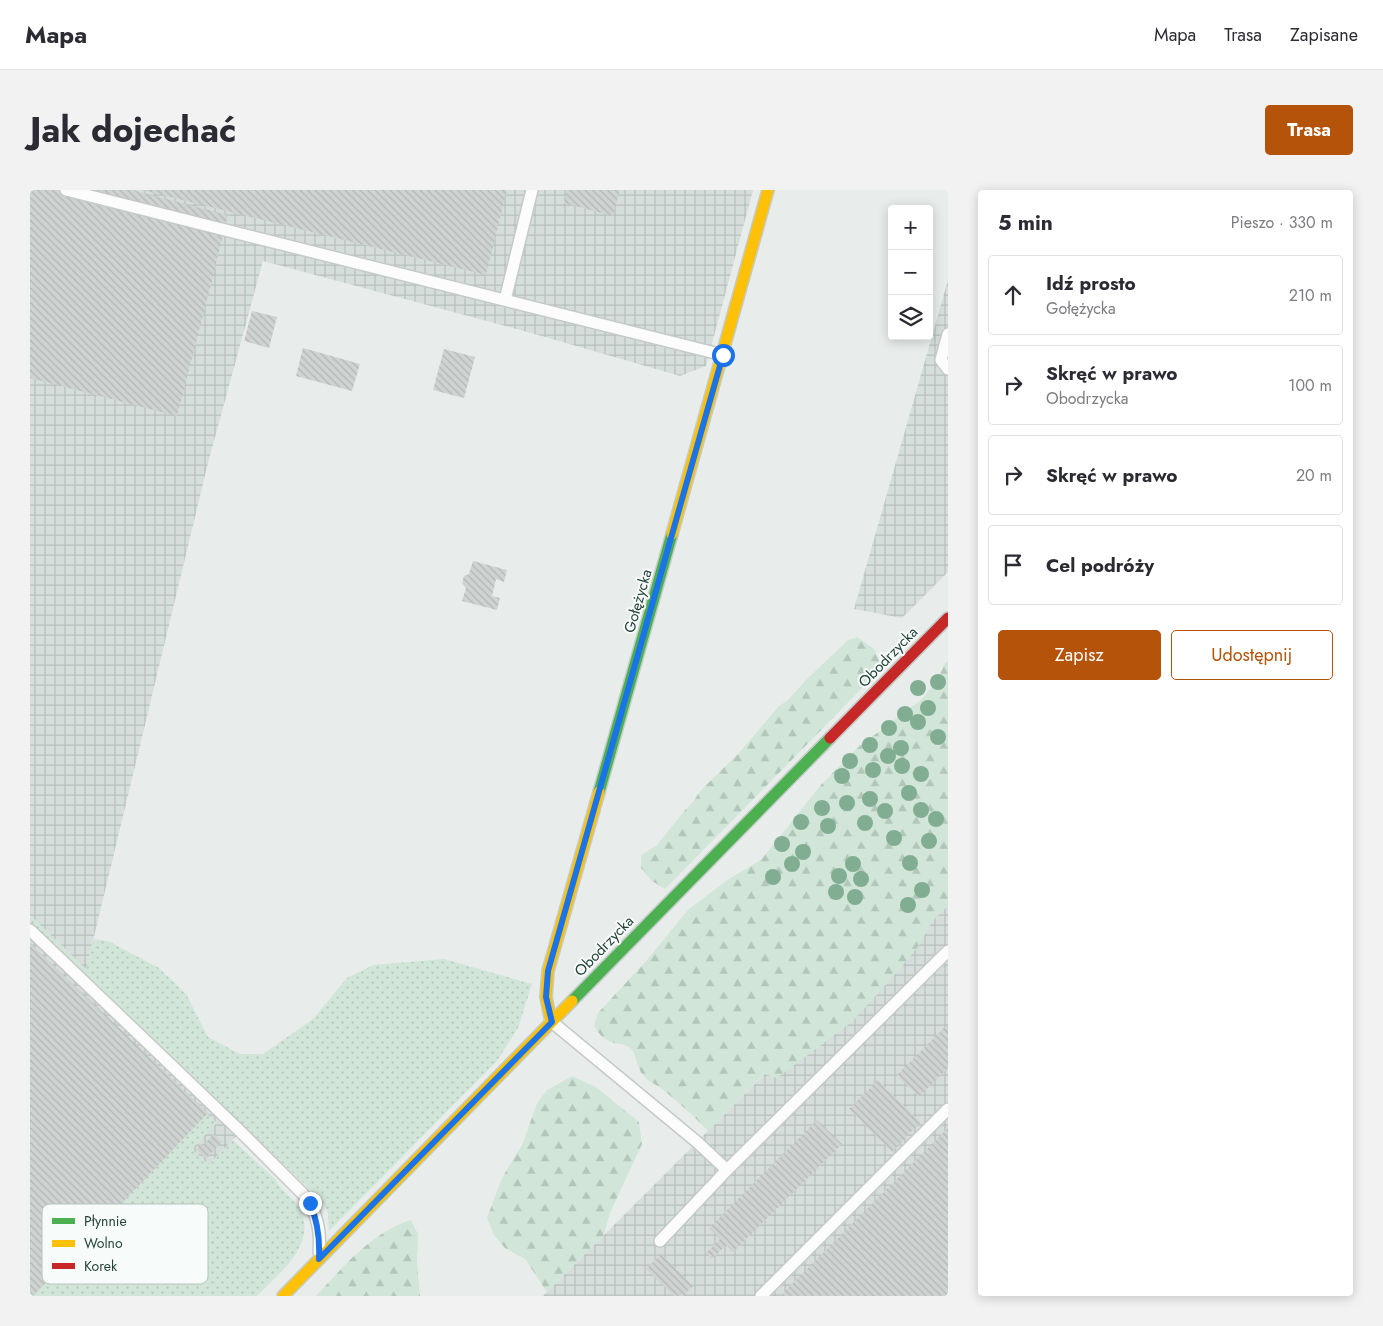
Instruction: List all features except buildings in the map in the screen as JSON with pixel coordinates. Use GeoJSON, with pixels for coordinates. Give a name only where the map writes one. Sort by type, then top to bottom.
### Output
{"type":"FeatureCollection","features":[{"type":"Feature","properties":{"kind":"street","name":"Gołężycka"},"geometry":{"type":"LineString","coordinates":[[552,1022],[546,997],[548,971],[768,190]]}},
{"type":"Feature","properties":{"kind":"street","name":"Obodrzycka"},"geometry":{"type":"LineString","coordinates":[[283,1296],[948,618]]}},
{"type":"Feature","properties":{"kind":"lane"},"geometry":{"type":"LineString","coordinates":[[66,190],[723,355]]}},
{"type":"Feature","properties":{"kind":"lane"},"geometry":{"type":"LineString","coordinates":[[505,300],[532,190]]}},
{"type":"Feature","properties":{"kind":"lane"},"geometry":{"type":"LineString","coordinates":[[948,334],[941,360],[948,369]]}},
{"type":"Feature","properties":{"kind":"lane"},"geometry":{"type":"LineString","coordinates":[[30,930],[303,1194],[310,1203],[316,1220],[320,1242],[319,1259]]}},
{"type":"Feature","properties":{"kind":"lane"},"geometry":{"type":"LineString","coordinates":[[660,1241],[726,1170],[948,951]]}},
{"type":"Feature","properties":{"kind":"lane"},"geometry":{"type":"LineString","coordinates":[[552,1022],[697,1142],[726,1170]]}},
{"type":"Feature","properties":{"kind":"lane"},"geometry":{"type":"LineString","coordinates":[[761,1296],[948,1109]]}},
{"type":"Feature","properties":{"kind":"shaded area"},"geometry":{"type":"Polygon","coordinates":[[[30,190],[753,190],[706,366],[680,376],[531,333],[263,261],[208,463],[86,970],[246,1126],[172,1204],[42,1204],[42,1284],[95,1284],[84,1296],[30,1296],[30,190]]]}},
{"type":"Feature","properties":{"kind":"shaded area"},"geometry":{"type":"Polygon","coordinates":[[[948,280],[948,572],[902,618],[854,609],[931,340],[933,340],[933,332],[948,280]]]}},
{"type":"Feature","properties":{"kind":"shaded area"},"geometry":{"type":"Polygon","coordinates":[[[948,890],[948,1296],[543,1296],[697,1142],[948,890]]]}},
{"type":"Feature","properties":{"kind":"green space"},"geometry":{"type":"Polygon","coordinates":[[[857,637],[874,649],[882,668],[665,889],[652,881],[641,868],[641,855],[657,845],[700,791],[738,754],[779,706],[788,700],[848,640],[857,637]]]}},
{"type":"Feature","properties":{"kind":"green space"},"geometry":{"type":"Polygon","coordinates":[[[948,661],[948,906],[932,921],[920,944],[899,970],[853,1021],[777,1078],[764,1074],[708,1131],[660,1087],[645,1077],[639,1069],[634,1053],[630,1048],[611,1042],[601,1036],[594,1026],[598,1013],[646,961],[688,910],[727,880],[761,860],[820,786],[857,748],[922,699],[938,679],[945,663],[948,661]]]}},
{"type":"Feature","properties":{"kind":"green space"},"geometry":{"type":"Polygon","coordinates":[[[30,915],[86,969],[94,939],[108,941],[159,968],[186,994],[208,1037],[240,1054],[263,1054],[313,1019],[347,978],[373,965],[444,959],[532,984],[518,1028],[497,1061],[329,1231],[328,1213],[321,1200],[30,922],[30,915]]]}},
{"type":"Feature","properties":{"kind":"green space"},"geometry":{"type":"Polygon","coordinates":[[[572,1076],[596,1087],[639,1122],[642,1144],[610,1213],[604,1235],[547,1292],[525,1259],[505,1248],[494,1235],[487,1218],[502,1178],[523,1143],[537,1103],[547,1090],[572,1076]]]}},
{"type":"Feature","properties":{"kind":"green space"},"geometry":{"type":"Polygon","coordinates":[[[207,1114],[217,1123],[192,1149],[209,1165],[233,1140],[276,1180],[300,1209],[304,1222],[304,1235],[300,1247],[293,1258],[257,1296],[33,1296],[44,1284],[208,1284],[208,1204],[121,1204],[207,1114]]]}},
{"type":"Feature","properties":{"kind":"green space"},"geometry":{"type":"Polygon","coordinates":[[[411,1220],[418,1234],[417,1262],[420,1296],[316,1296],[348,1262],[371,1242],[384,1233],[411,1220]]]}},
{"type":"Feature","properties":{"kind":"traffic: fast"},"geometry":{"type":"LineString","coordinates":[[599,792],[672,534]]}},
{"type":"Feature","properties":{"kind":"traffic: fast"},"geometry":{"type":"LineString","coordinates":[[572,1001],[830,738]]}},
{"type":"Feature","properties":{"kind":"traffic: slow"},"geometry":{"type":"LineString","coordinates":[[672,534],[768,190]]}},
{"type":"Feature","properties":{"kind":"traffic: slow"},"geometry":{"type":"LineString","coordinates":[[551,1022],[546,997],[548,971],[599,792]]}},
{"type":"Feature","properties":{"kind":"traffic: slow"},"geometry":{"type":"LineString","coordinates":[[283,1296],[572,1001]]}},
{"type":"Feature","properties":{"kind":"traffic: jam"},"geometry":{"type":"LineString","coordinates":[[830,738],[948,618]]}},
{"type":"Feature","properties":{"kind":"route"},"geometry":{"type":"LineString","coordinates":[[310,1203],[315,1213],[318,1227],[320,1242],[319,1259],[552,1022],[546,997],[548,971],[723,355]]}}]}
